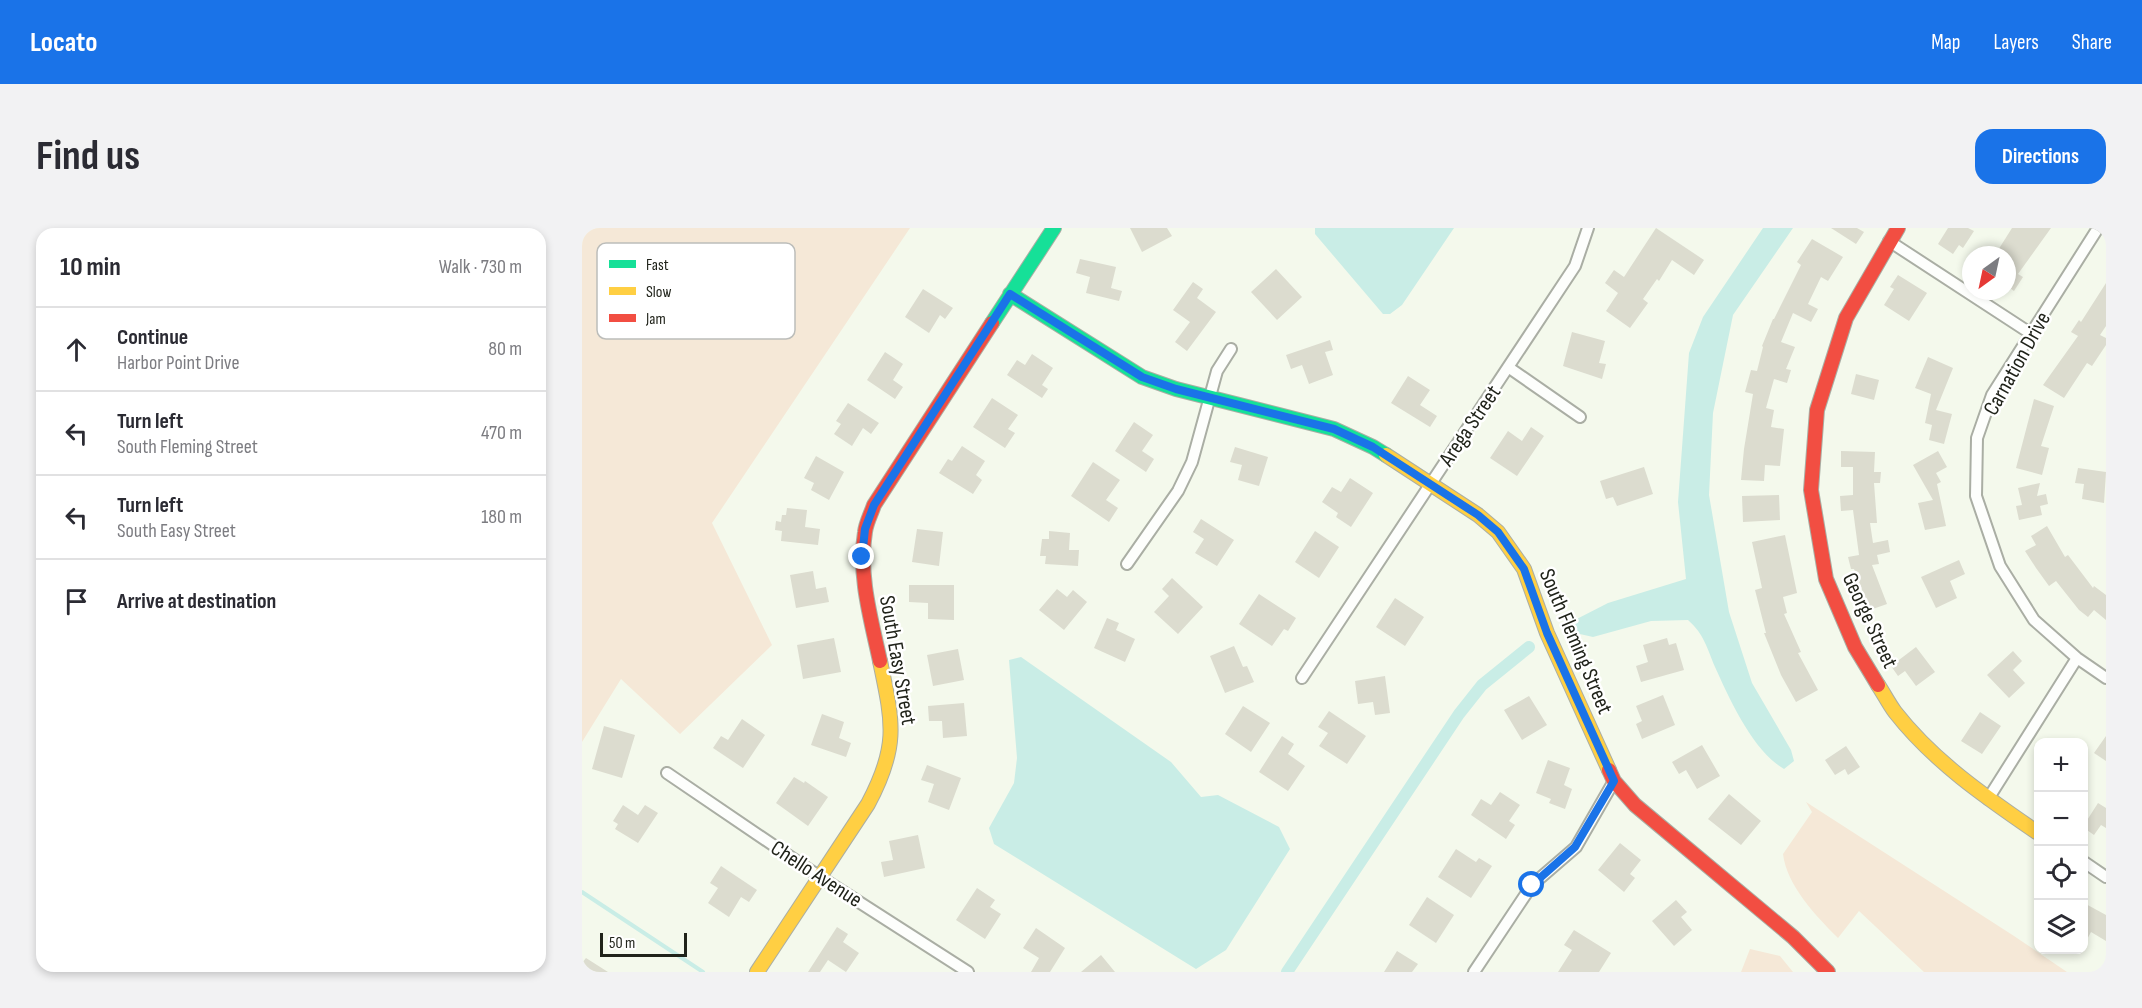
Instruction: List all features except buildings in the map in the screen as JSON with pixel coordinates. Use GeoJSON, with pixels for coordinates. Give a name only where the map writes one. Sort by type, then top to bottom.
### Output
{"type":"FeatureCollection","features":[{"type":"Feature","properties":{"kind":"street","name":"South Easy Street"},"geometry":{"type":"LineString","coordinates":[[758,972],[868,804],[882,778],[891,746],[891,714],[865,590],[862,557],[865,529],[874,505],[1054,228]]}},
{"type":"Feature","properties":{"kind":"street","name":"Arega Street"},"geometry":{"type":"LineString","coordinates":[[1302,678],[1575,266],[1588,228]]}},
{"type":"Feature","properties":{"kind":"street","name":"George Street"},"geometry":{"type":"LineString","coordinates":[[1898,228],[1846,318],[1817,410],[1810,490],[1826,579],[1855,647],[1895,712],[1942,762],[1988,799],[2034,830]]}},
{"type":"Feature","properties":{"kind":"street","name":"Carnation Drive"},"geometry":{"type":"LineString","coordinates":[[2098,228],[1992,395],[1977,438],[1976,496],[2000,566],[2034,620],[2077,658],[2106,678]]}},
{"type":"Feature","properties":{"kind":"street"},"geometry":{"type":"LineString","coordinates":[[1889,242],[2030,333]]}},
{"type":"Feature","properties":{"kind":"street","name":"South Fleming Street"},"geometry":{"type":"LineString","coordinates":[[1010,294],[1142,377],[1176,389],[1334,429],[1373,447],[1478,515],[1498,532],[1524,569],[1547,633],[1614,781],[1635,805],[1793,937],[1828,972]]}},
{"type":"Feature","properties":{"kind":"street"},"geometry":{"type":"LineString","coordinates":[[1127,564],[1178,491],[1192,462],[1217,371],[1231,349]]}},
{"type":"Feature","properties":{"kind":"street"},"geometry":{"type":"LineString","coordinates":[[1508,367],[1580,417]]}},
{"type":"Feature","properties":{"kind":"street"},"geometry":{"type":"LineString","coordinates":[[1988,799],[2077,658]]}},
{"type":"Feature","properties":{"kind":"street","name":"Chello Avenue"},"geometry":{"type":"LineString","coordinates":[[667,773],[968,972]]}},
{"type":"Feature","properties":{"kind":"street"},"geometry":{"type":"LineString","coordinates":[[1474,972],[1532,885],[1575,847],[1614,781]]}},
{"type":"Feature","properties":{"kind":"street"},"geometry":{"type":"LineString","coordinates":[[2088,865],[2106,877]]}},
{"type":"Feature","properties":{"kind":"shaded area"},"geometry":{"type":"Polygon","coordinates":[[[582,228],[910,228],[712,523],[772,645],[680,734],[621,679],[582,742],[582,228]]]}},
{"type":"Feature","properties":{"kind":"shaded area"},"geometry":{"type":"Polygon","coordinates":[[[1806,802],[2014,936],[2034,950],[2034,954],[2040,954],[2067,972],[1924,972],[1859,911],[1838,938],[1796,889],[1783,854],[1812,812],[1806,802]]]}},
{"type":"Feature","properties":{"kind":"shaded area"},"geometry":{"type":"Polygon","coordinates":[[[1750,949],[1780,956],[1793,972],[1741,972],[1750,949]]]}},
{"type":"Feature","properties":{"kind":"water"},"geometry":{"type":"Polygon","coordinates":[[[1315,228],[1454,228],[1402,305],[1390,314],[1383,314],[1315,234],[1315,228]]]}},
{"type":"Feature","properties":{"kind":"water"},"geometry":{"type":"Polygon","coordinates":[[[1763,228],[1793,228],[1733,315],[1713,413],[1709,495],[1729,612],[1752,683],[1791,750],[1794,761],[1784,769],[1773,761],[1752,738],[1704,642],[1688,620],[1651,621],[1593,637],[1571,632],[1567,624],[1608,603],[1686,579],[1678,502],[1689,353],[1703,317],[1763,228]]]}},
{"type":"Feature","properties":{"kind":"water"},"geometry":{"type":"Polygon","coordinates":[[[1021,657],[1171,762],[1201,797],[1218,795],[1279,827],[1290,849],[1226,950],[1196,969],[994,844],[989,828],[1014,783],[1017,758],[1009,660],[1021,657]]]}},
{"type":"Feature","properties":{"kind":"waterway"},"geometry":{"type":"LineString","coordinates":[[1287,972],[1459,714],[1482,685],[1529,647]]}},
{"type":"Feature","properties":{"kind":"waterway"},"geometry":{"type":"LineString","coordinates":[[582,892],[703,972]]}},
{"type":"Feature","properties":{"kind":"traffic: fast"},"geometry":{"type":"LineString","coordinates":[[992,323],[1054,228]]}},
{"type":"Feature","properties":{"kind":"traffic: fast"},"geometry":{"type":"LineString","coordinates":[[1010,294],[1142,377],[1176,389],[1334,429],[1386,455]]}},
{"type":"Feature","properties":{"kind":"traffic: slow"},"geometry":{"type":"LineString","coordinates":[[1386,455],[1478,515],[1498,532],[1524,569],[1547,633],[1609,770]]}},
{"type":"Feature","properties":{"kind":"traffic: slow"},"geometry":{"type":"LineString","coordinates":[[757,972],[868,804],[878,784],[889,750],[890,734],[888,701],[880,661]]}},
{"type":"Feature","properties":{"kind":"traffic: slow"},"geometry":{"type":"LineString","coordinates":[[1878,685],[1910,730],[1944,763],[1981,793],[2034,830]]}},
{"type":"Feature","properties":{"kind":"traffic: jam"},"geometry":{"type":"LineString","coordinates":[[1878,685],[1855,647],[1826,579],[1811,490],[1817,410],[1846,318],[1898,228]]}},
{"type":"Feature","properties":{"kind":"traffic: jam"},"geometry":{"type":"LineString","coordinates":[[880,661],[864,581],[863,548],[867,522],[874,505],[992,323]]}},
{"type":"Feature","properties":{"kind":"traffic: jam"},"geometry":{"type":"LineString","coordinates":[[1609,770],[1614,781],[1635,805],[1793,937],[1828,972]]}},
{"type":"Feature","properties":{"kind":"route"},"geometry":{"type":"LineString","coordinates":[[862,557],[865,529],[874,505],[1010,294],[1142,377],[1176,389],[1334,429],[1373,447],[1431,483],[1478,515],[1498,532],[1524,569],[1547,633],[1614,781],[1575,847],[1532,885]]}}]}
